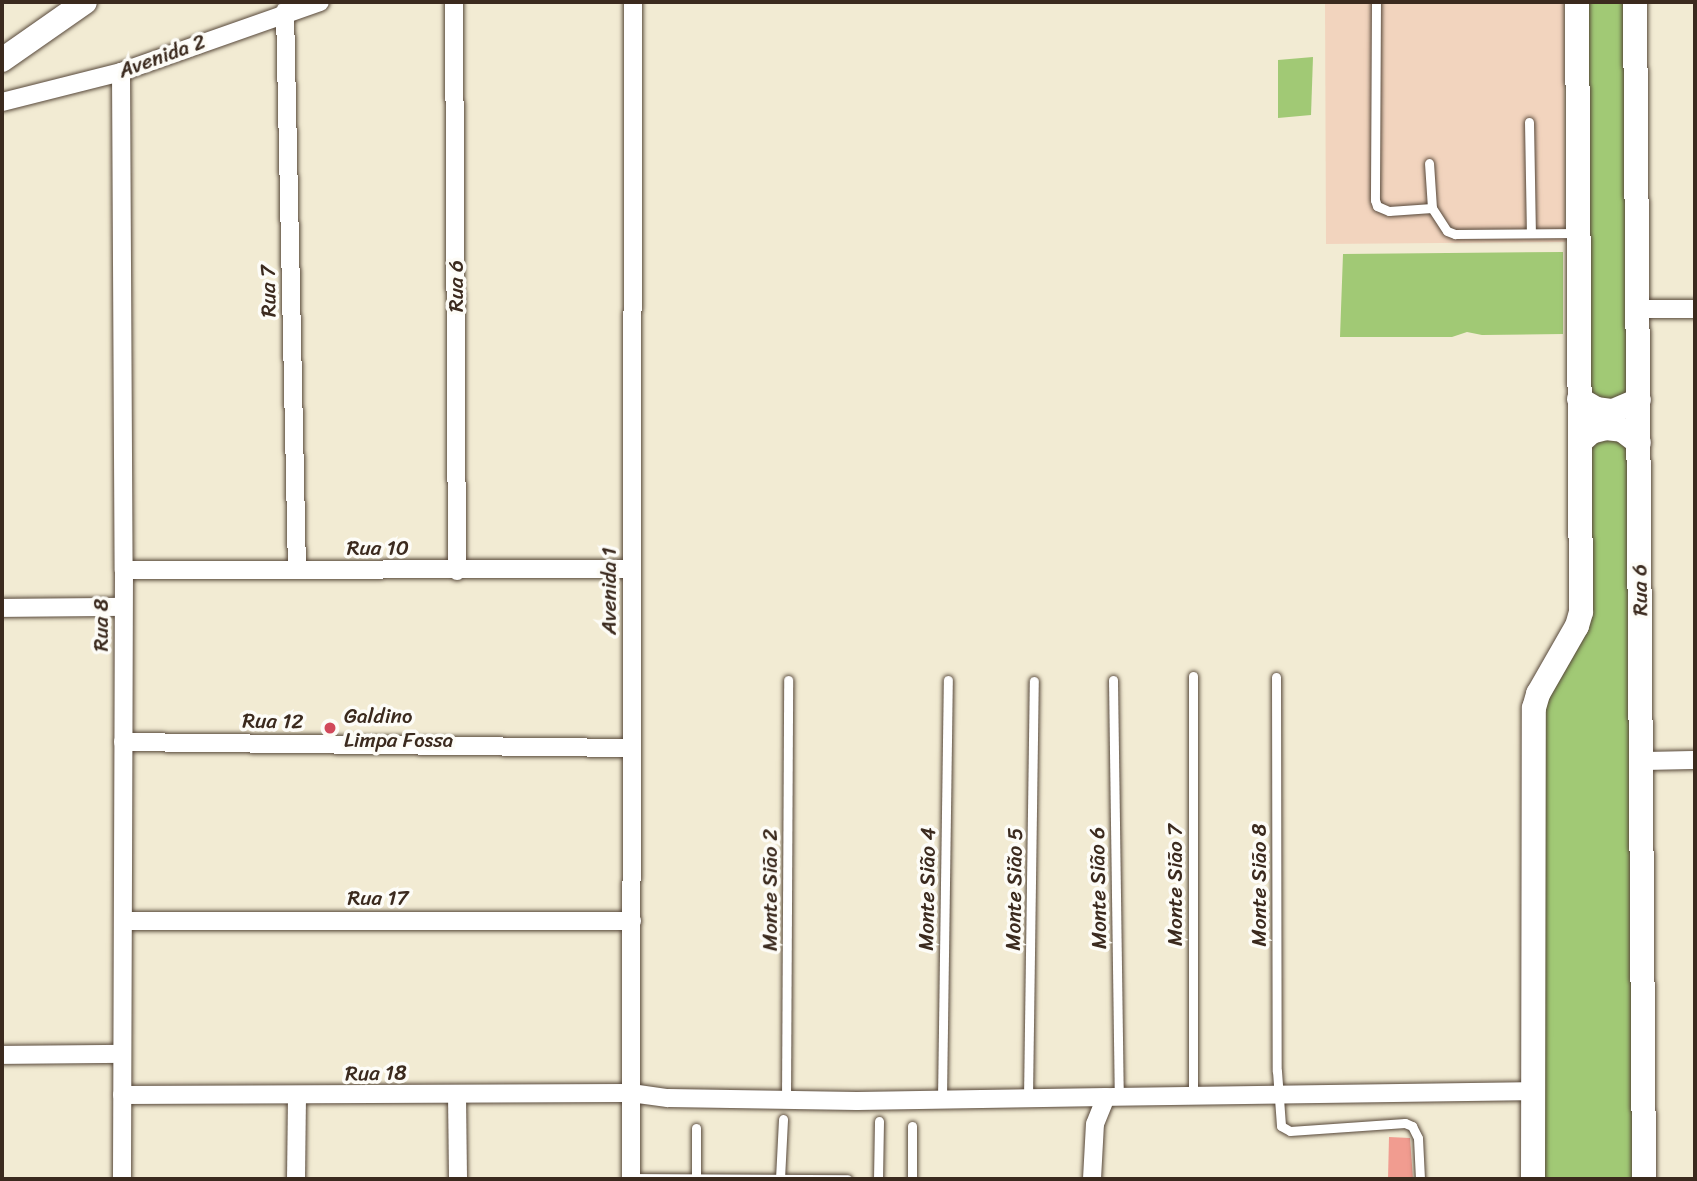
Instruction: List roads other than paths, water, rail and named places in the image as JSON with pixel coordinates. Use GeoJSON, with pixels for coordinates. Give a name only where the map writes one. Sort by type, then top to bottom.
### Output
{"type":"FeatureCollection","features":[{"type":"Feature","properties":{"kind":"street"},"geometry":{"type":"LineString","coordinates":[[2,60],[85,2]]}},
{"type":"Feature","properties":{"kind":"street","name":"Avenida 2"},"geometry":{"type":"LineString","coordinates":[[2,102],[121,72],[285,11],[320,2]]}},
{"type":"Feature","properties":{"kind":"street","name":"Rua 6"},"geometry":{"type":"LineString","coordinates":[[454,2],[457,571]]}},
{"type":"Feature","properties":{"kind":"street","name":"Avenida 1"},"geometry":{"type":"LineString","coordinates":[[631,1179],[633,2]]}},
{"type":"Feature","properties":{"kind":"street"},"geometry":{"type":"LineString","coordinates":[[1533,1179],[1534,708],[1545,679],[1580,618],[1577,2]]}},
{"type":"Feature","properties":{"kind":"street","name":"Rua 6"},"geometry":{"type":"LineString","coordinates":[[1635,2],[1644,1179]]}},
{"type":"Feature","properties":{"kind":"street","name":"Rua 7"},"geometry":{"type":"LineString","coordinates":[[285,11],[297,570]]}},
{"type":"Feature","properties":{"kind":"street","name":"Rua 8"},"geometry":{"type":"LineString","coordinates":[[121,72],[124,570],[122,1179]]}},
{"type":"Feature","properties":{"kind":"street"},"geometry":{"type":"LineString","coordinates":[[1638,309],[1695,309]]}},
{"type":"Feature","properties":{"kind":"street"},"geometry":{"type":"LineString","coordinates":[[1579,399],[1604,411],[1621,409],[1639,400]]}},
{"type":"Feature","properties":{"kind":"street"},"geometry":{"type":"LineString","coordinates":[[1580,442],[1591,432],[1606,428],[1622,430],[1639,443]]}},
{"type":"Feature","properties":{"kind":"street","name":"Rua 10"},"geometry":{"type":"LineString","coordinates":[[124,570],[631,569]]}},
{"type":"Feature","properties":{"kind":"street"},"geometry":{"type":"LineString","coordinates":[[2,608],[123,607]]}},
{"type":"Feature","properties":{"kind":"street","name":"Rua 12"},"geometry":{"type":"LineString","coordinates":[[123,742],[632,748]]}},
{"type":"Feature","properties":{"kind":"street"},"geometry":{"type":"LineString","coordinates":[[1642,761],[1695,760]]}},
{"type":"Feature","properties":{"kind":"street","name":"Rua 17"},"geometry":{"type":"LineString","coordinates":[[124,921],[632,921]]}},
{"type":"Feature","properties":{"kind":"street"},"geometry":{"type":"LineString","coordinates":[[2,1055],[122,1054]]}},
{"type":"Feature","properties":{"kind":"street","name":"Rua 18"},"geometry":{"type":"LineString","coordinates":[[122,1095],[631,1093],[668,1098],[786,1100],[1533,1091]]}},
{"type":"Feature","properties":{"kind":"street"},"geometry":{"type":"LineString","coordinates":[[457,1095],[458,1179]]}},
{"type":"Feature","properties":{"kind":"street"},"geometry":{"type":"LineString","coordinates":[[296,1179],[297,1096]]}},
{"type":"Feature","properties":{"kind":"street"},"geometry":{"type":"LineString","coordinates":[[1092,1179],[1095,1124],[1113,1096]]}},
{"type":"Feature","properties":{"kind":"lane"},"geometry":{"type":"LineString","coordinates":[[1376,2],[1375,200],[1377,206],[1389,211],[1432,208]]}},
{"type":"Feature","properties":{"kind":"lane"},"geometry":{"type":"LineString","coordinates":[[1529,122],[1531,233]]}},
{"type":"Feature","properties":{"kind":"lane"},"geometry":{"type":"LineString","coordinates":[[1429,163],[1432,208],[1447,231],[1455,234],[1578,233]]}},
{"type":"Feature","properties":{"kind":"lane","name":"Monte Sião 7"},"geometry":{"type":"LineString","coordinates":[[1193,676],[1193,1094]]}},
{"type":"Feature","properties":{"kind":"lane","name":"Monte Sião 8"},"geometry":{"type":"LineString","coordinates":[[1276,677],[1281,1123],[1287,1130],[1405,1123],[1412,1126],[1418,1138],[1420,1179]]}},
{"type":"Feature","properties":{"kind":"lane","name":"Monte Sião 2"},"geometry":{"type":"LineString","coordinates":[[786,1100],[788,680]]}},
{"type":"Feature","properties":{"kind":"lane","name":"Monte Sião 4"},"geometry":{"type":"LineString","coordinates":[[942,1099],[948,680]]}},
{"type":"Feature","properties":{"kind":"lane","name":"Monte Sião 6"},"geometry":{"type":"LineString","coordinates":[[1113,680],[1113,1096]]}},
{"type":"Feature","properties":{"kind":"lane","name":"Monte Sião 5"},"geometry":{"type":"LineString","coordinates":[[1028,1097],[1034,681]]}},
{"type":"Feature","properties":{"kind":"lane"},"geometry":{"type":"LineString","coordinates":[[780,1179],[783,1119]]}},
{"type":"Feature","properties":{"kind":"lane"},"geometry":{"type":"LineString","coordinates":[[878,1121],[878,1179]]}},
{"type":"Feature","properties":{"kind":"lane"},"geometry":{"type":"LineString","coordinates":[[912,1126],[912,1179]]}},
{"type":"Feature","properties":{"kind":"lane"},"geometry":{"type":"LineString","coordinates":[[696,1128],[696,1178]]}},
{"type":"Feature","properties":{"kind":"lane"},"geometry":{"type":"LineString","coordinates":[[631,1179],[847,1179]]}},
{"type":"Feature","properties":{"kind":"place","name":"Galdino Limpa Fossa"},"geometry":{"type":"Point","coordinates":[330,728]}}]}
